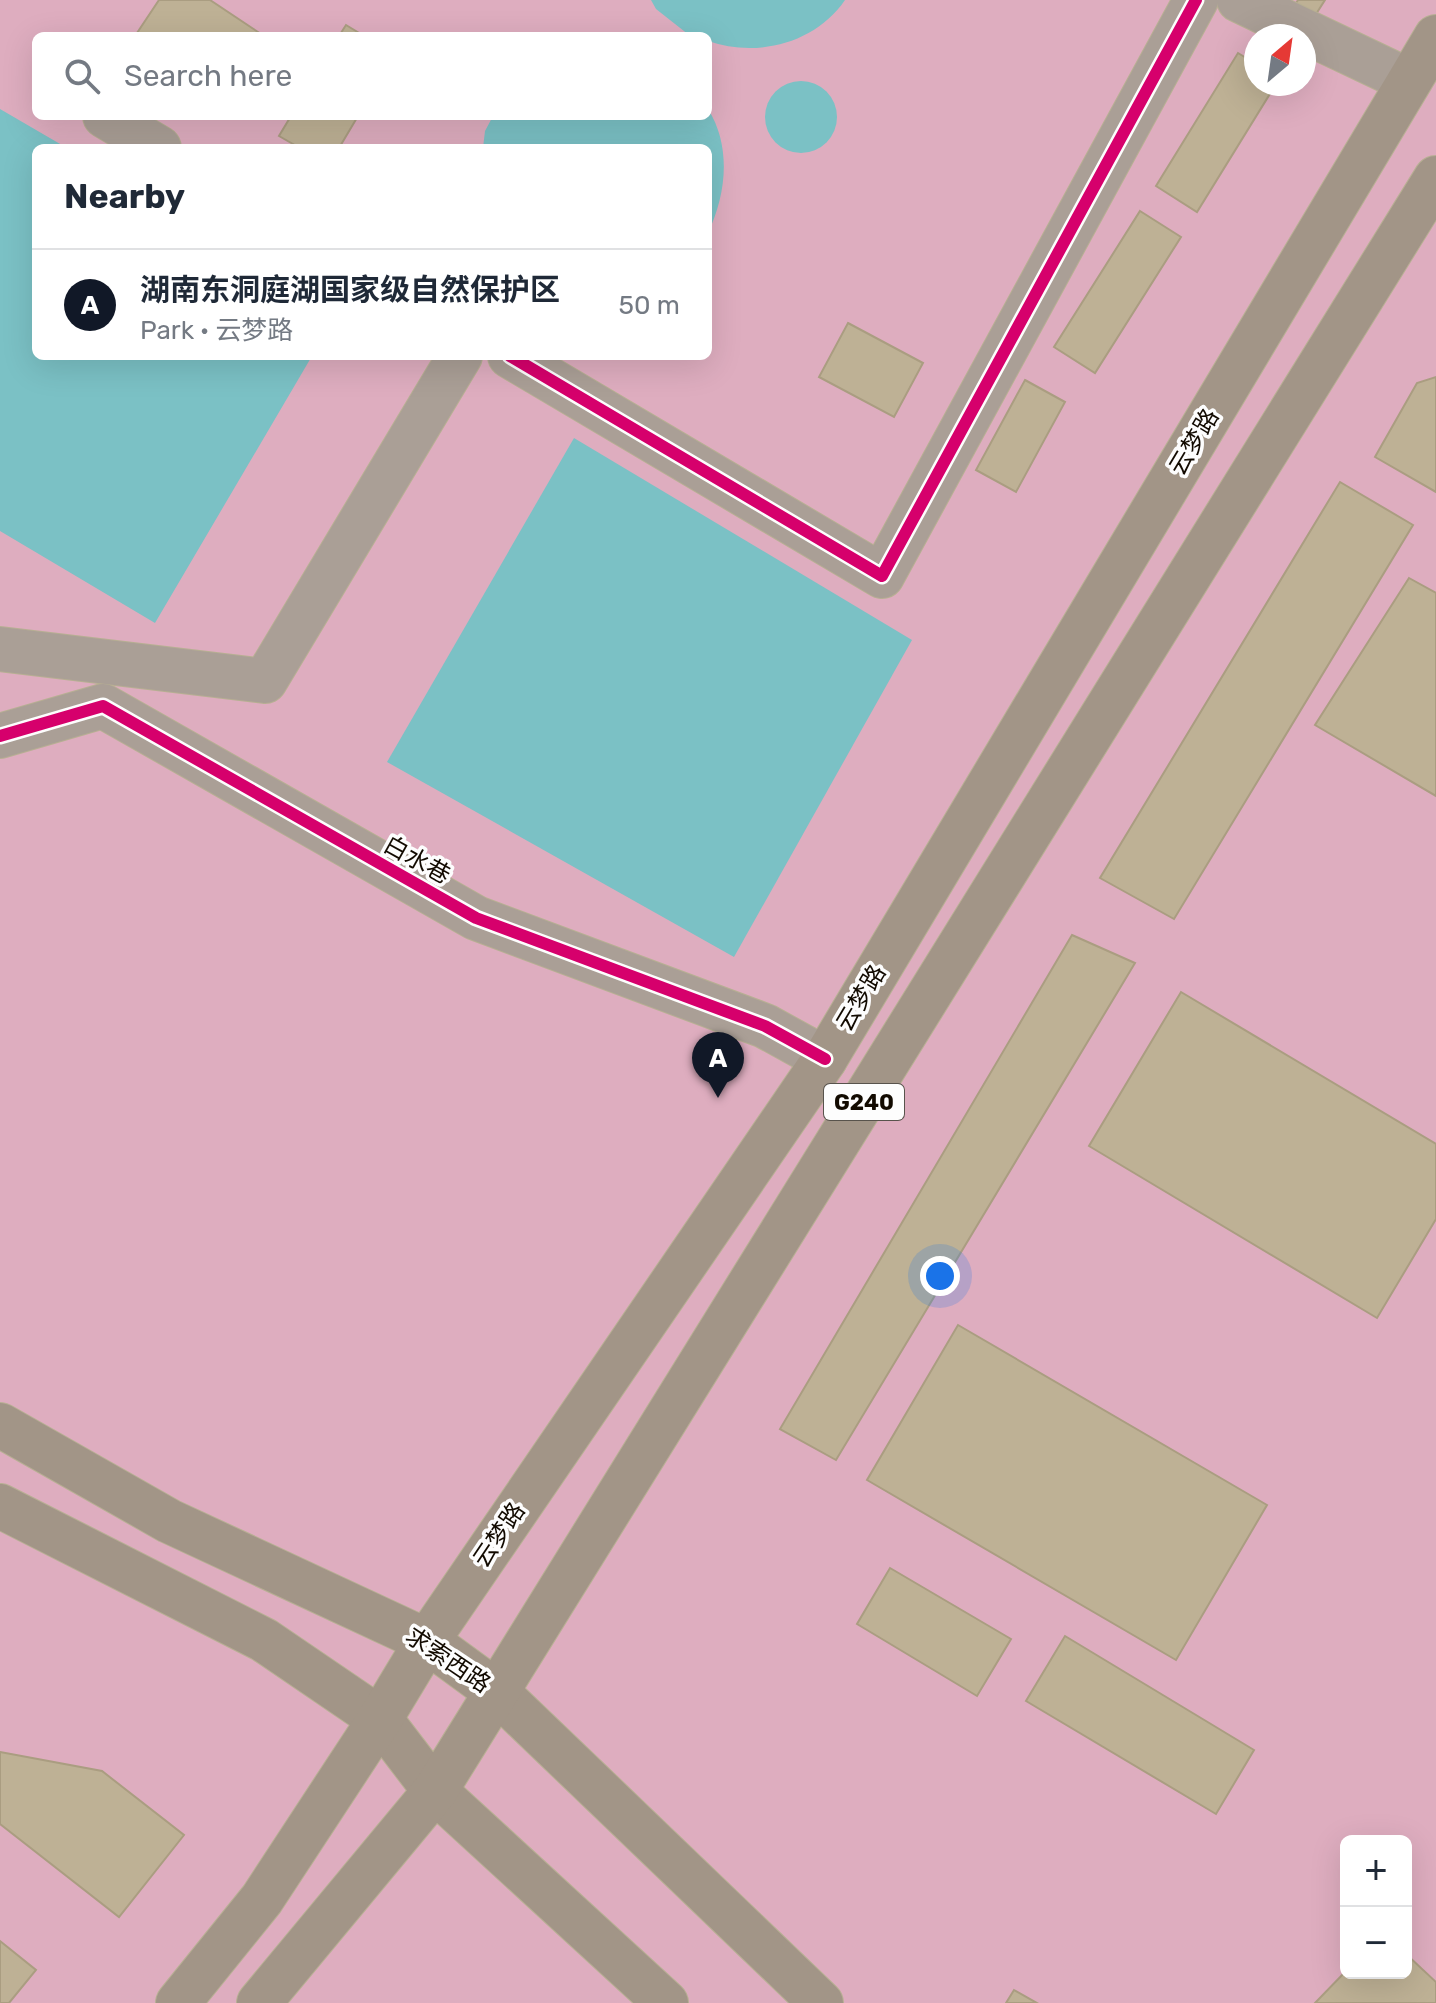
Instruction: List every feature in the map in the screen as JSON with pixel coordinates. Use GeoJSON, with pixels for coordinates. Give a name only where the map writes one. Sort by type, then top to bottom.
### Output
{"type":"FeatureCollection","features":[{"type":"Feature","properties":{"kind":"main road","name":"云梦路"},"geometry":{"type":"LineString","coordinates":[[178,2003],[262,1899],[380,1719],[427,1641],[825,1059],[1436,37]]}},
{"type":"Feature","properties":{"kind":"main road","name":"G240"},"geometry":{"type":"LineString","coordinates":[[259,2003],[435,1791],[1436,178]]}},
{"type":"Feature","properties":{"kind":"main road","name":"求索西路"},"geometry":{"type":"LineString","coordinates":[[0,1425],[169,1521],[427,1641],[498,1693],[821,2003]]}},
{"type":"Feature","properties":{"kind":"main road"},"geometry":{"type":"LineString","coordinates":[[0,1506],[264,1640],[380,1719],[435,1791],[666,2003]]}},
{"type":"Feature","properties":{"kind":"street"},"geometry":{"type":"LineString","coordinates":[[517,360],[882,576],[1196,0]]}},
{"type":"Feature","properties":{"kind":"street"},"geometry":{"type":"LineString","coordinates":[[1239,0],[1409,81]]}},
{"type":"Feature","properties":{"kind":"street"},"geometry":{"type":"LineString","coordinates":[[112,120],[152,144]]}},
{"type":"Feature","properties":{"kind":"street"},"geometry":{"type":"LineString","coordinates":[[0,649],[265,681],[458,360]]}},
{"type":"Feature","properties":{"kind":"street","name":"白水巷"},"geometry":{"type":"LineString","coordinates":[[0,736],[103,706],[476,918],[765,1026],[825,1059]]}},
{"type":"Feature","properties":{"kind":"shaded area"},"geometry":{"type":"Polygon","coordinates":[[[0,0],[1436,0],[1436,2003],[0,2003],[0,0]]]}},
{"type":"Feature","properties":{"kind":"water"},"geometry":{"type":"Polygon","coordinates":[[[651,0],[845,0],[818,27],[801,37],[765,47],[745,48],[712,42],[712,32],[685,32],[656,9],[651,0]]]}},
{"type":"Feature","properties":{"kind":"water"},"geometry":{"type":"Polygon","coordinates":[[[801,81],[827,91],[837,117],[827,143],[801,153],[775,143],[765,117],[775,91],[801,81]]]}},
{"type":"Feature","properties":{"kind":"water"},"geometry":{"type":"Polygon","coordinates":[[[0,109],[60,144],[32,144],[32,360],[310,360],[155,623],[0,531],[0,109]]]}},
{"type":"Feature","properties":{"kind":"water"},"geometry":{"type":"Polygon","coordinates":[[[712,116],[721,139],[724,171],[714,218],[712,223],[712,144],[483,144],[491,120],[712,120],[712,116]]]}},
{"type":"Feature","properties":{"kind":"water"},"geometry":{"type":"Polygon","coordinates":[[[574,438],[912,640],[734,957],[387,762],[574,438]]]}},
{"type":"Feature","properties":{"kind":"building"},"geometry":{"type":"Polygon","coordinates":[[[159,0],[210,0],[258,32],[138,32],[159,0]]]}},
{"type":"Feature","properties":{"kind":"building"},"geometry":{"type":"Polygon","coordinates":[[[1298,0],[1325,0],[1310,24],[1283,24],[1298,0]]]}},
{"type":"Feature","properties":{"kind":"building"},"geometry":{"type":"Polygon","coordinates":[[[346,25],[357,32],[342,32],[346,25]]]}},
{"type":"Feature","properties":{"kind":"building"},"geometry":{"type":"Polygon","coordinates":[[[1238,53],[1244,57],[1244,96],[1269,96],[1197,212],[1156,186],[1238,53]]]}},
{"type":"Feature","properties":{"kind":"building"},"geometry":{"type":"Polygon","coordinates":[[[289,120],[356,120],[341,144],[293,144],[279,136],[289,120]]]}},
{"type":"Feature","properties":{"kind":"building"},"geometry":{"type":"Polygon","coordinates":[[[1140,211],[1181,237],[1095,373],[1054,347],[1140,211]]]}},
{"type":"Feature","properties":{"kind":"building"},"geometry":{"type":"Polygon","coordinates":[[[848,323],[923,363],[894,417],[819,377],[848,323]]]}},
{"type":"Feature","properties":{"kind":"building"},"geometry":{"type":"Polygon","coordinates":[[[1436,377],[1436,492],[1375,457],[1417,383],[1436,377]]]}},
{"type":"Feature","properties":{"kind":"building"},"geometry":{"type":"Polygon","coordinates":[[[1025,380],[1065,402],[1016,492],[976,470],[1025,380]]]}},
{"type":"Feature","properties":{"kind":"building"},"geometry":{"type":"Polygon","coordinates":[[[1340,482],[1413,525],[1174,919],[1100,878],[1340,482]]]}},
{"type":"Feature","properties":{"kind":"building"},"geometry":{"type":"Polygon","coordinates":[[[1409,578],[1436,593],[1436,796],[1315,725],[1409,578]]]}},
{"type":"Feature","properties":{"kind":"building"},"geometry":{"type":"Polygon","coordinates":[[[1072,935],[1135,963],[836,1460],[780,1429],[1072,935]]]}},
{"type":"Feature","properties":{"kind":"building"},"geometry":{"type":"Polygon","coordinates":[[[1181,992],[1436,1144],[1436,1219],[1377,1318],[1089,1146],[1181,992]]]}},
{"type":"Feature","properties":{"kind":"building"},"geometry":{"type":"Polygon","coordinates":[[[958,1325],[1267,1505],[1176,1660],[867,1480],[958,1325]]]}},
{"type":"Feature","properties":{"kind":"building"},"geometry":{"type":"Polygon","coordinates":[[[890,1568],[1011,1639],[977,1696],[857,1624],[890,1568]]]}},
{"type":"Feature","properties":{"kind":"building"},"geometry":{"type":"Polygon","coordinates":[[[1065,1636],[1254,1750],[1216,1814],[1026,1701],[1065,1636]]]}},
{"type":"Feature","properties":{"kind":"building"},"geometry":{"type":"Polygon","coordinates":[[[0,1752],[102,1771],[184,1835],[119,1917],[0,1824],[0,1752]]]}},
{"type":"Feature","properties":{"kind":"building"},"geometry":{"type":"Polygon","coordinates":[[[0,1941],[36,1970],[9,2003],[0,2003],[0,1941]]]}},
{"type":"Feature","properties":{"kind":"building"},"geometry":{"type":"Polygon","coordinates":[[[1412,1960],[1436,1982],[1436,2003],[1315,2003],[1340,1977],[1412,1979],[1412,1960]]]}},
{"type":"Feature","properties":{"kind":"building"},"geometry":{"type":"Polygon","coordinates":[[[1014,1990],[1037,2003],[1006,2003],[1014,1990]]]}},
{"type":"Feature","properties":{"kind":"cycle path"},"geometry":{"type":"LineString","coordinates":[[517,360],[882,576],[1196,0]]}},
{"type":"Feature","properties":{"kind":"cycle path"},"geometry":{"type":"LineString","coordinates":[[0,736],[103,706],[476,918],[765,1026],[825,1059]]}},
{"type":"Feature","properties":{"kind":"place","name":"湖南东洞庭湖国家级自然保护区"},"geometry":{"type":"Point","coordinates":[718,1098]}}]}
